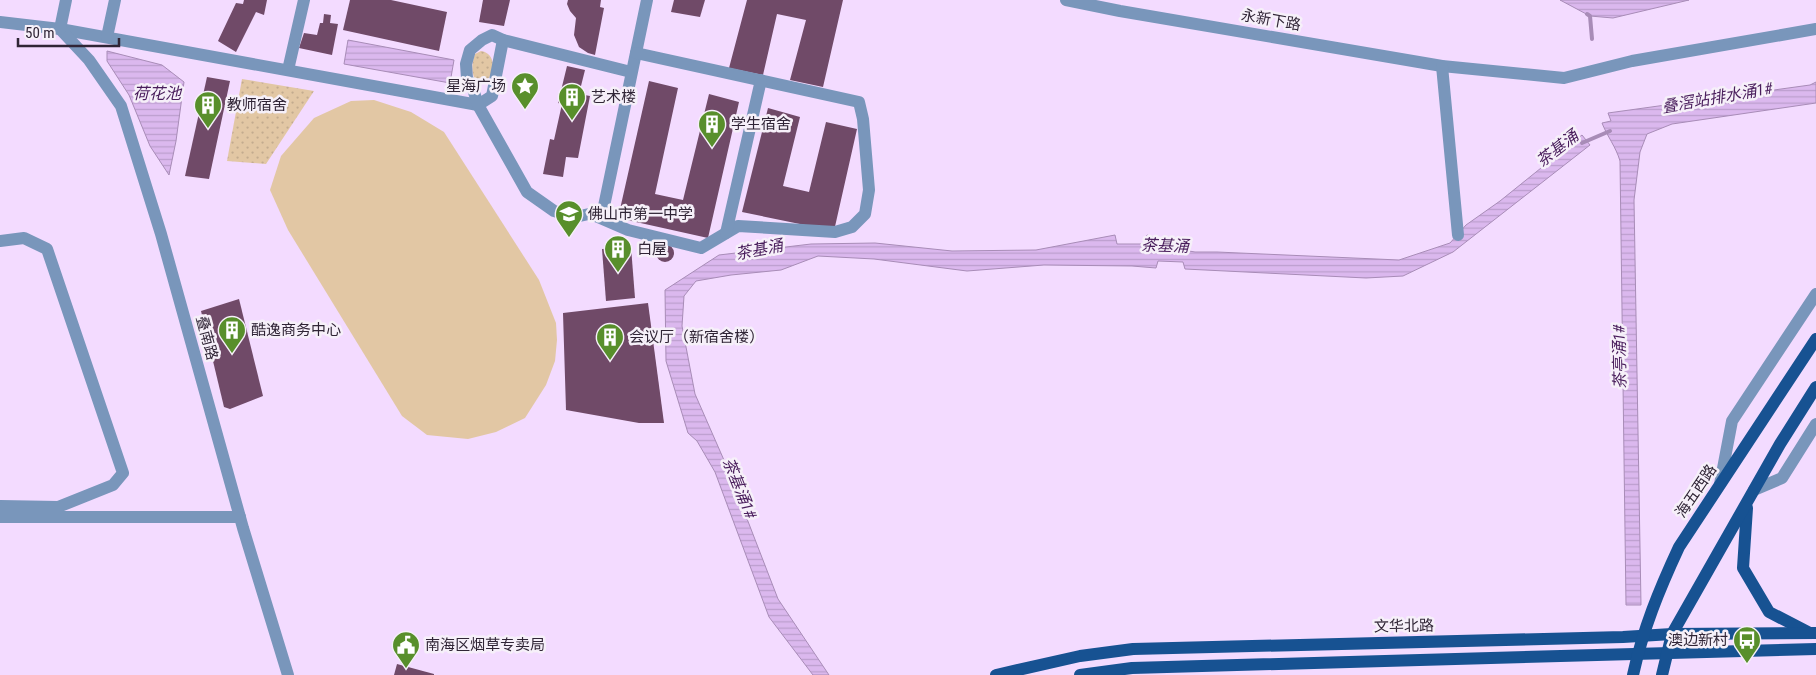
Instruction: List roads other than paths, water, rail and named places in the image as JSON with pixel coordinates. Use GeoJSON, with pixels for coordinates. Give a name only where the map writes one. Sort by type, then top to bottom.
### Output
{"type":"FeatureCollection","features":[{"type":"Feature","properties":{"kind":"main road","name":"海五西路"},"geometry":{"type":"LineString","coordinates":[[1633,675],[1642,636],[1679,547],[1816,339]]}},
{"type":"Feature","properties":{"kind":"main road"},"geometry":{"type":"LineString","coordinates":[[1662,675],[1672,634],[1780,444],[1816,387]]}},
{"type":"Feature","properties":{"kind":"main road"},"geometry":{"type":"LineString","coordinates":[[1747,502],[1743,568],[1769,612],[1813,633]]}},
{"type":"Feature","properties":{"kind":"main road","name":"文华北路"},"geometry":{"type":"LineString","coordinates":[[996,675],[1080,656],[1133,649],[1623,637],[1672,634],[1813,633]]}},
{"type":"Feature","properties":{"kind":"main road"},"geometry":{"type":"LineString","coordinates":[[1080,675],[1132,668],[1816,649]]}},
{"type":"Feature","properties":{"kind":"street"},"geometry":{"type":"LineString","coordinates":[[60,28],[66,0]]}},
{"type":"Feature","properties":{"kind":"street"},"geometry":{"type":"LineString","coordinates":[[107,37],[115,0]]}},
{"type":"Feature","properties":{"kind":"street"},"geometry":{"type":"LineString","coordinates":[[288,70],[304,0]]}},
{"type":"Feature","properties":{"kind":"street"},"geometry":{"type":"LineString","coordinates":[[632,72],[503,40],[492,35],[482,40],[470,50],[466,64],[467,78],[478,105],[527,192],[554,211],[575,217],[603,211],[636,53],[647,0]]}},
{"type":"Feature","properties":{"kind":"street","name":"永新下路"},"geometry":{"type":"LineString","coordinates":[[1066,0],[1442,66],[1564,78],[1632,61],[1816,29]]}},
{"type":"Feature","properties":{"kind":"street"},"geometry":{"type":"LineString","coordinates":[[0,22],[60,28],[478,105],[492,96],[503,40]]}},
{"type":"Feature","properties":{"kind":"street","name":"叠南路"},"geometry":{"type":"LineString","coordinates":[[60,28],[89,60],[121,106],[161,234],[240,517],[288,675]]}},
{"type":"Feature","properties":{"kind":"street"},"geometry":{"type":"LineString","coordinates":[[591,214],[628,230],[701,248],[738,226],[835,232],[852,228],[866,214],[869,190],[863,119],[859,102],[636,53]]}},
{"type":"Feature","properties":{"kind":"street"},"geometry":{"type":"LineString","coordinates":[[1442,66],[1458,234]]}},
{"type":"Feature","properties":{"kind":"street"},"geometry":{"type":"LineString","coordinates":[[726,233],[761,80]]}},
{"type":"Feature","properties":{"kind":"street"},"geometry":{"type":"LineString","coordinates":[[0,241],[24,238],[48,249],[123,473],[113,485],[58,507],[0,506]]}},
{"type":"Feature","properties":{"kind":"street"},"geometry":{"type":"LineString","coordinates":[[1720,484],[1732,421],[1816,294]]}},
{"type":"Feature","properties":{"kind":"street"},"geometry":{"type":"LineString","coordinates":[[1754,490],[1782,478],[1816,424]]}},
{"type":"Feature","properties":{"kind":"street"},"geometry":{"type":"LineString","coordinates":[[0,517],[240,517]]}},
{"type":"Feature","properties":{"kind":"street"},"geometry":{"type":"LineString","coordinates":[[1623,637],[1623,654]]}},
{"type":"Feature","properties":{"kind":"water"},"geometry":{"type":"Polygon","coordinates":[[[1560,0],[1689,0],[1613,18],[1590,16],[1560,0]]]}},
{"type":"Feature","properties":{"kind":"water"},"geometry":{"type":"Polygon","coordinates":[[[348,40],[454,60],[450,83],[344,64],[348,40]]]}},
{"type":"Feature","properties":{"kind":"water","name":"荷花池"},"geometry":{"type":"Polygon","coordinates":[[[107,51],[162,65],[184,82],[169,175],[150,146],[129,95],[107,61],[107,51]]]}},
{"type":"Feature","properties":{"kind":"water"},"geometry":{"type":"Polygon","coordinates":[[[1816,82],[1816,103],[1672,124],[1647,134],[1640,152],[1634,200],[1641,605],[1626,605],[1620,161],[1602,123],[1611,121],[1608,113],[1810,85],[1816,82]]]}},
{"type":"Feature","properties":{"kind":"water"},"geometry":{"type":"Polygon","coordinates":[[[1582,135],[1590,145],[1453,252],[1403,276],[1366,278],[1185,269],[1183,262],[1158,261],[1156,268],[1044,265],[967,271],[874,259],[818,256],[781,270],[696,281],[684,296],[682,326],[695,394],[727,467],[778,599],[829,675],[813,675],[769,617],[715,472],[697,441],[688,433],[666,361],[665,290],[719,255],[811,244],[875,243],[952,251],[1036,250],[1115,235],[1117,244],[1146,244],[1147,235],[1171,242],[1183,250],[1195,252],[1399,260],[1450,243],[1466,225],[1500,201],[1582,135]]]}},
{"type":"Feature","properties":{"kind":"waterway"},"geometry":{"type":"LineString","coordinates":[[1587,14],[1590,16],[1592,39]]}},
{"type":"Feature","properties":{"kind":"waterway","name":"茶基涌"},"geometry":{"type":"LineString","coordinates":[[1582,143],[1610,131]]}},
{"type":"Feature","properties":{"kind":"place","name":"星海广场"},"geometry":{"type":"Point","coordinates":[525,110]}},
{"type":"Feature","properties":{"kind":"place","name":"艺术楼"},"geometry":{"type":"Point","coordinates":[572,121]}},
{"type":"Feature","properties":{"kind":"place","name":"教师宿舍"},"geometry":{"type":"Point","coordinates":[208,129]}},
{"type":"Feature","properties":{"kind":"place","name":"学生宿舍"},"geometry":{"type":"Point","coordinates":[712,148]}},
{"type":"Feature","properties":{"kind":"place","name":"佛山市第一中学"},"geometry":{"type":"Point","coordinates":[569,238]}},
{"type":"Feature","properties":{"kind":"place","name":"白屋"},"geometry":{"type":"Point","coordinates":[618,273]}},
{"type":"Feature","properties":{"kind":"place","name":"酷逸商务中心"},"geometry":{"type":"Point","coordinates":[232,354]}},
{"type":"Feature","properties":{"kind":"place","name":"会议厅（新宿舍楼）"},"geometry":{"type":"Point","coordinates":[610,361]}},
{"type":"Feature","properties":{"kind":"place","name":"澳边新村"},"geometry":{"type":"Point","coordinates":[1747,664]}},
{"type":"Feature","properties":{"kind":"place","name":"南海区烟草专卖局"},"geometry":{"type":"Point","coordinates":[406,669]}},
{"type":"Feature","properties":{"kind":"water label","name":"叠滘站排水涌1#"},"geometry":{"type":"Point","coordinates":[1717,97]}},
{"type":"Feature","properties":{"kind":"water label","name":"茶亭涌1#"},"geometry":{"type":"Point","coordinates":[1619,357]}},
{"type":"Feature","properties":{"kind":"water label","name":"茶基涌1#"},"geometry":{"type":"Point","coordinates":[740,488]}}]}
